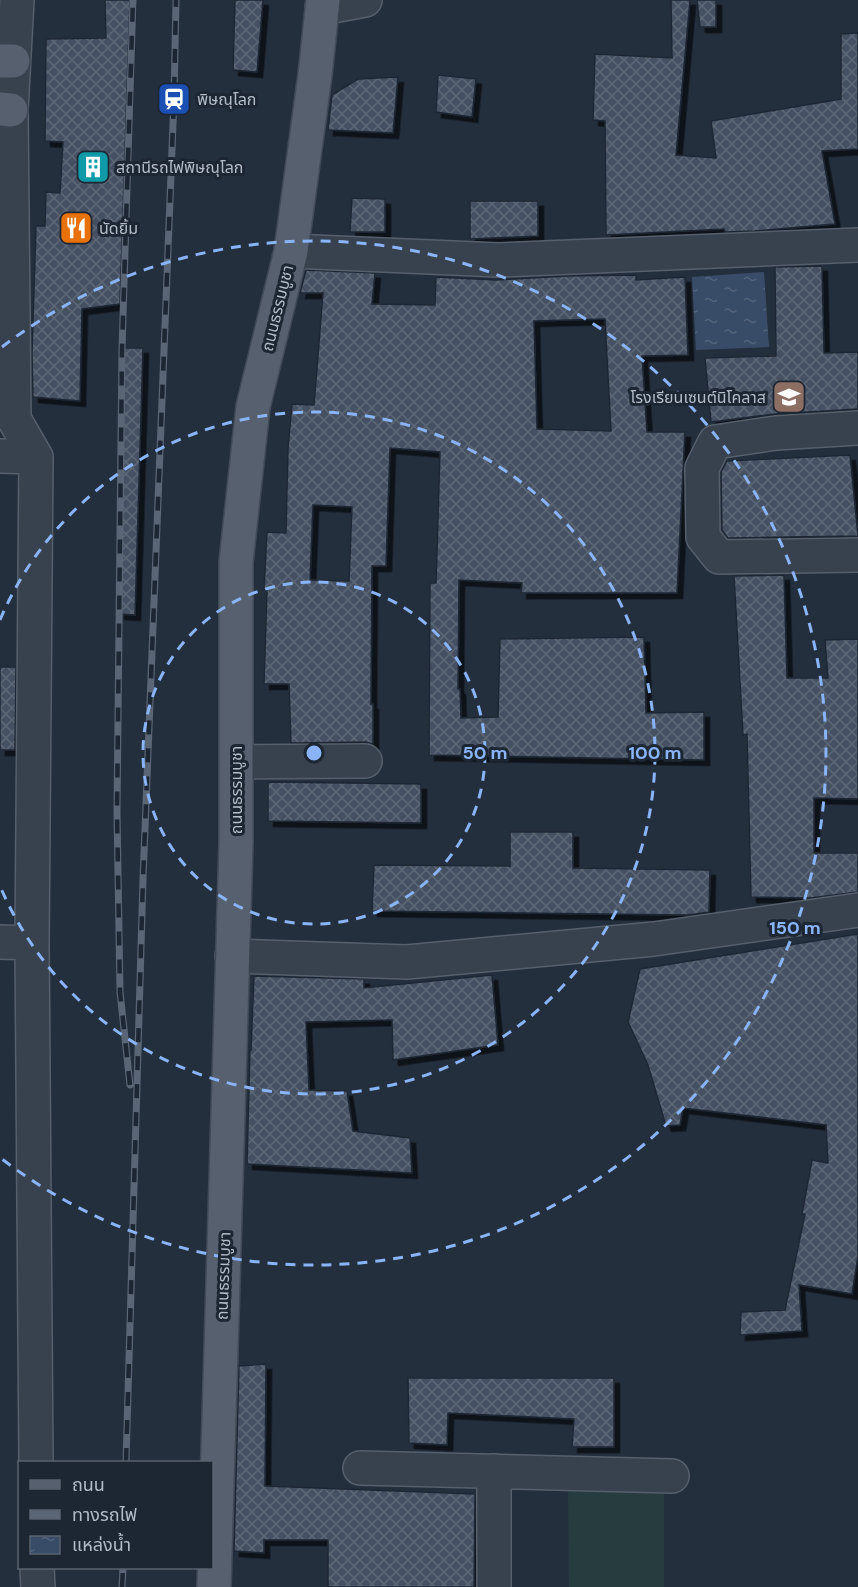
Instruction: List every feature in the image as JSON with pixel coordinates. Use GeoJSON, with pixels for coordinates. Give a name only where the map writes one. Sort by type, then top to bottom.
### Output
{"type":"FeatureCollection","features":[{"type":"Feature","properties":{"kind":"main road","name":"ถนนธรรมบูชา"},"geometry":{"type":"LineString","coordinates":[[213,1587],[236,843],[236,562],[253,407],[291,251],[315,75],[322,4]]}},
{"type":"Feature","properties":{"kind":"street"},"geometry":{"type":"LineString","coordinates":[[17,0],[7,61],[7,419],[36,457],[32,943],[36,1461]]}},
{"type":"Feature","properties":{"kind":"street"},"geometry":{"type":"LineString","coordinates":[[322,4],[365,0]]}},
{"type":"Feature","properties":{"kind":"street"},"geometry":{"type":"LineString","coordinates":[[291,251],[499,260],[858,245]]}},
{"type":"Feature","properties":{"kind":"street"},"geometry":{"type":"LineString","coordinates":[[858,428],[777,433],[715,442],[702,468],[703,537],[719,557],[858,555]]}},
{"type":"Feature","properties":{"kind":"street"},"geometry":{"type":"LineString","coordinates":[[0,456],[36,457]]}},
{"type":"Feature","properties":{"kind":"street"},"geometry":{"type":"LineString","coordinates":[[236,762],[365,761]]}},
{"type":"Feature","properties":{"kind":"street"},"geometry":{"type":"LineString","coordinates":[[232,956],[406,962],[654,939],[858,910]]}},
{"type":"Feature","properties":{"kind":"street"},"geometry":{"type":"LineString","coordinates":[[0,942],[32,943]]}},
{"type":"Feature","properties":{"kind":"street"},"geometry":{"type":"LineString","coordinates":[[360,1468],[672,1476]]}},
{"type":"Feature","properties":{"kind":"street"},"geometry":{"type":"LineString","coordinates":[[494,1471],[494,1587]]}},
{"type":"Feature","properties":{"kind":"street"},"geometry":{"type":"LineString","coordinates":[[37,1569],[38,1587]]}},
{"type":"Feature","properties":{"kind":"green space"},"geometry":{"type":"Polygon","coordinates":[[[664,1486],[664,1587],[569,1587],[568,1487],[664,1486]]]}},
{"type":"Feature","properties":{"kind":"water"},"geometry":{"type":"Polygon","coordinates":[[[764,272],[769,347],[696,350],[692,277],[764,272]]]}},
{"type":"Feature","properties":{"kind":"building","name":"สถานีรถไฟพิษณุโลก"},"geometry":{"type":"Polygon","coordinates":[[[105,0],[130,0],[120,304],[82,309],[80,401],[33,397],[36,226],[45,226],[46,192],[60,193],[63,142],[45,141],[46,39],[106,38],[105,0]]]}},
{"type":"Feature","properties":{"kind":"building"},"geometry":{"type":"Polygon","coordinates":[[[235,0],[263,0],[257,72],[233,70],[235,0]]]}},
{"type":"Feature","properties":{"kind":"building"},"geometry":{"type":"Polygon","coordinates":[[[671,0],[690,0],[676,155],[716,158],[711,121],[841,99],[841,34],[858,33],[858,149],[822,151],[835,224],[754,231],[725,232],[724,229],[606,235],[605,121],[593,120],[595,54],[672,58],[671,0]]]}},
{"type":"Feature","properties":{"kind":"building"},"geometry":{"type":"Polygon","coordinates":[[[697,0],[716,0],[716,27],[700,27],[697,0]]]}},
{"type":"Feature","properties":{"kind":"building"},"geometry":{"type":"Polygon","coordinates":[[[438,75],[476,79],[472,117],[436,112],[438,75]]]}},
{"type":"Feature","properties":{"kind":"building"},"geometry":{"type":"Polygon","coordinates":[[[398,77],[393,133],[328,130],[332,95],[358,79],[398,77]]]}},
{"type":"Feature","properties":{"kind":"building"},"geometry":{"type":"Polygon","coordinates":[[[352,198],[385,199],[385,232],[350,232],[352,198]]]}},
{"type":"Feature","properties":{"kind":"building"},"geometry":{"type":"Polygon","coordinates":[[[470,201],[538,201],[538,236],[470,239],[470,201]]]}},
{"type":"Feature","properties":{"kind":"building"},"geometry":{"type":"Polygon","coordinates":[[[822,266],[824,353],[858,352],[858,409],[775,414],[711,422],[705,358],[776,356],[775,267],[822,266]]]}},
{"type":"Feature","properties":{"kind":"building"},"geometry":{"type":"Polygon","coordinates":[[[306,270],[375,273],[372,304],[435,305],[436,277],[496,280],[636,275],[636,280],[685,277],[688,355],[642,356],[647,432],[685,432],[677,593],[521,593],[522,583],[459,580],[458,689],[460,689],[461,718],[498,717],[500,639],[644,637],[646,713],[704,712],[704,760],[429,755],[430,583],[436,583],[440,452],[390,448],[386,566],[372,566],[373,744],[365,742],[291,743],[289,684],[264,684],[267,590],[264,590],[267,532],[286,533],[288,448],[292,404],[314,405],[323,293],[300,293],[306,270]],[[605,319],[534,321],[537,429],[611,431],[605,319]],[[313,505],[310,580],[349,581],[352,507],[313,505]]]}},
{"type":"Feature","properties":{"kind":"building"},"geometry":{"type":"Polygon","coordinates":[[[122,348],[143,348],[135,615],[119,614],[122,348]]]}},
{"type":"Feature","properties":{"kind":"building"},"geometry":{"type":"Polygon","coordinates":[[[850,455],[858,536],[728,538],[722,530],[721,472],[727,461],[850,455]]]}},
{"type":"Feature","properties":{"kind":"building"},"geometry":{"type":"Polygon","coordinates":[[[784,575],[787,678],[828,678],[825,640],[858,639],[858,799],[814,798],[814,853],[858,853],[858,892],[810,898],[751,897],[747,734],[743,735],[734,576],[784,575]]]}},
{"type":"Feature","properties":{"kind":"building"},"geometry":{"type":"Polygon","coordinates":[[[0,667],[16,667],[15,750],[0,750],[0,667]]]}},
{"type":"Feature","properties":{"kind":"building"},"geometry":{"type":"Polygon","coordinates":[[[268,782],[421,784],[421,823],[268,821],[268,782]]]}},
{"type":"Feature","properties":{"kind":"building"},"geometry":{"type":"Polygon","coordinates":[[[510,832],[573,832],[573,868],[710,870],[709,912],[688,915],[372,911],[374,865],[510,866],[510,832]]]}},
{"type":"Feature","properties":{"kind":"building"},"geometry":{"type":"Polygon","coordinates":[[[858,934],[858,1256],[852,1294],[799,1285],[802,1331],[740,1335],[741,1312],[785,1310],[805,1214],[802,1214],[812,1160],[828,1163],[826,1125],[683,1108],[680,1125],[666,1126],[648,1065],[628,1022],[640,969],[858,934]]]}},
{"type":"Feature","properties":{"kind":"building"},"geometry":{"type":"Polygon","coordinates":[[[492,975],[498,1045],[393,1060],[392,1020],[306,1022],[309,1090],[347,1091],[353,1131],[410,1138],[412,1173],[247,1164],[254,976],[364,979],[364,988],[492,975]]]}},
{"type":"Feature","properties":{"kind":"building"},"geometry":{"type":"Polygon","coordinates":[[[266,1364],[265,1486],[475,1494],[474,1587],[328,1587],[328,1540],[264,1540],[264,1553],[234,1551],[239,1366],[266,1364]]]}},
{"type":"Feature","properties":{"kind":"building"},"geometry":{"type":"Polygon","coordinates":[[[408,1378],[614,1378],[614,1447],[572,1447],[574,1419],[448,1413],[447,1445],[409,1443],[408,1378]]]}},
{"type":"Feature","properties":{"kind":"railway"},"geometry":{"type":"LineString","coordinates":[[130,1085],[120,992],[117,812],[122,349],[133,0]]}},
{"type":"Feature","properties":{"kind":"railway"},"geometry":{"type":"LineString","coordinates":[[126,1461],[143,879],[176,0]]}},
{"type":"Feature","properties":{"kind":"railway"},"geometry":{"type":"LineString","coordinates":[[122,1587],[123,1569]]}},
{"type":"Feature","properties":{"kind":"place","name":"พิษณุโลก"},"geometry":{"type":"Point","coordinates":[174,99]}},
{"type":"Feature","properties":{"kind":"place","name":"สถานีรถไฟพิษณุโลก"},"geometry":{"type":"Point","coordinates":[93,167]}},
{"type":"Feature","properties":{"kind":"place","name":"นัดยิ้ม"},"geometry":{"type":"Point","coordinates":[76,228]}},
{"type":"Feature","properties":{"kind":"place","name":"โรงเรียนเซนต์นิโคลาส"},"geometry":{"type":"Point","coordinates":[789,397]}}]}
